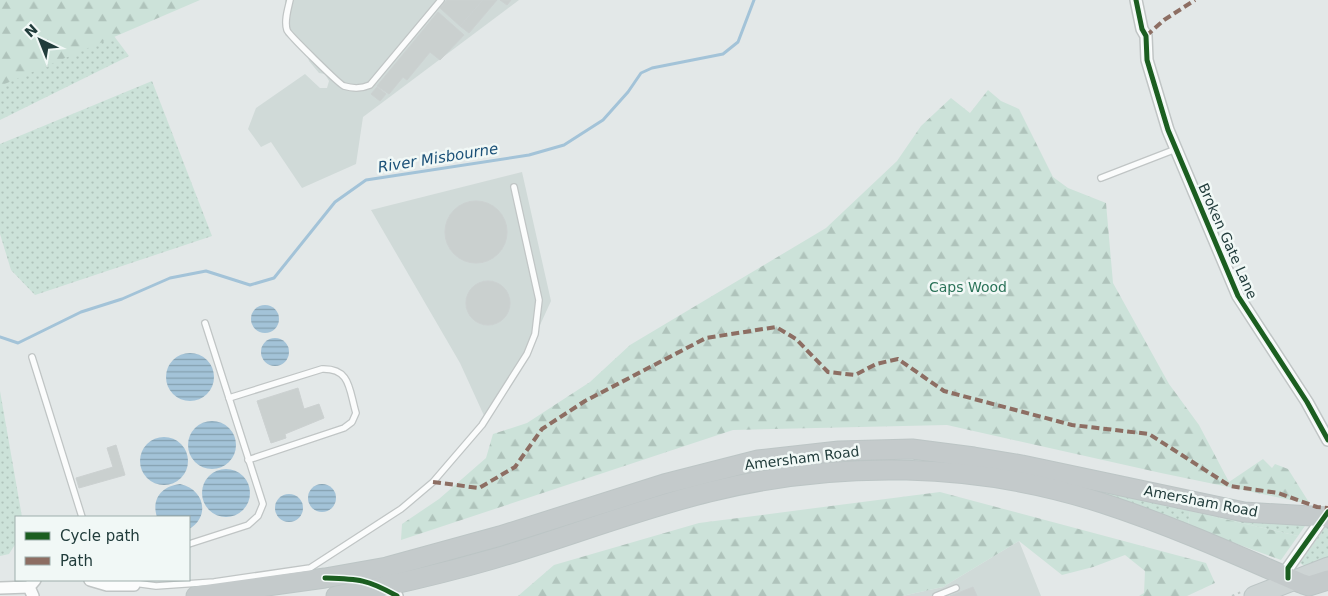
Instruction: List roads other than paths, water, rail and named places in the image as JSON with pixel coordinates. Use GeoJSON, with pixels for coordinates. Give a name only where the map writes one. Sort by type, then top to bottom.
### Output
{"type":"FeatureCollection","features":[{"type":"Feature","properties":{"kind":"highway","name":"Amersham Road"},"geometry":{"type":"LineString","coordinates":[[196,596],[325,578],[386,567],[500,536],[664,484],[758,460],[839,452],[912,449],[974,457],[1022,465],[1244,512],[1326,516]]}},
{"type":"Feature","properties":{"kind":"highway"},"geometry":{"type":"LineString","coordinates":[[336,596],[389,592],[710,492],[768,480],[880,469],[929,470],[1016,480],[1102,503],[1309,586],[1328,580]]}},
{"type":"Feature","properties":{"kind":"main road"},"geometry":{"type":"LineString","coordinates":[[1254,596],[1291,579],[1328,567]]}},
{"type":"Feature","properties":{"kind":"street","name":"Broken Gate Lane"},"geometry":{"type":"LineString","coordinates":[[1136,0],[1142,29],[1146,36],[1147,60],[1155,91],[1176,149],[1238,296],[1307,402],[1328,440]]}},
{"type":"Feature","properties":{"kind":"street"},"geometry":{"type":"LineString","coordinates":[[1291,579],[1288,568],[1326,516]]}},
{"type":"Feature","properties":{"kind":"street"},"geometry":{"type":"LineString","coordinates":[[325,578],[358,580],[389,592]]}},
{"type":"Feature","properties":{"kind":"street"},"geometry":{"type":"LineString","coordinates":[[94,581],[107,584],[134,582]]}},
{"type":"Feature","properties":{"kind":"street"},"geometry":{"type":"LineString","coordinates":[[0,588],[32,588]]}},
{"type":"Feature","properties":{"kind":"lane"},"geometry":{"type":"LineString","coordinates":[[290,0],[286,22],[290,36],[318,61],[335,82],[343,86],[362,88],[370,85],[441,0]]}},
{"type":"Feature","properties":{"kind":"lane"},"geometry":{"type":"LineString","coordinates":[[1101,178],[1176,149]]}},
{"type":"Feature","properties":{"kind":"lane"},"geometry":{"type":"LineString","coordinates":[[134,582],[156,586],[214,582],[310,568],[401,509],[434,482],[482,425],[527,354],[535,334],[539,300],[514,187]]}},
{"type":"Feature","properties":{"kind":"lane"},"geometry":{"type":"LineString","coordinates":[[190,544],[248,525],[258,516],[262,504],[205,323]]}},
{"type":"Feature","properties":{"kind":"lane"},"geometry":{"type":"LineString","coordinates":[[32,357],[82,516]]}},
{"type":"Feature","properties":{"kind":"lane"},"geometry":{"type":"LineString","coordinates":[[229,398],[322,369],[336,368],[344,375],[356,413],[352,422],[344,428],[248,460]]}},
{"type":"Feature","properties":{"kind":"lane"},"geometry":{"type":"LineString","coordinates":[[936,596],[956,588]]}},
{"type":"Feature","properties":{"kind":"water"},"geometry":{"type":"Polygon","coordinates":[[[265,305],[275,309],[279,319],[275,329],[265,333],[255,329],[251,319],[255,309],[265,305]]]}},
{"type":"Feature","properties":{"kind":"water"},"geometry":{"type":"Polygon","coordinates":[[[275,338],[285,342],[289,352],[285,362],[275,366],[265,362],[261,352],[265,342],[275,338]]]}},
{"type":"Feature","properties":{"kind":"water"},"geometry":{"type":"Polygon","coordinates":[[[190,353],[199,355],[207,360],[212,368],[214,377],[212,386],[207,394],[199,399],[190,401],[181,399],[173,394],[168,386],[166,377],[168,368],[173,360],[181,355],[190,353]]]}},
{"type":"Feature","properties":{"kind":"water"},"geometry":{"type":"Polygon","coordinates":[[[212,421],[221,423],[229,428],[234,436],[236,445],[234,454],[229,462],[221,467],[212,469],[203,467],[195,462],[190,454],[188,445],[190,436],[195,428],[203,423],[212,421]]]}},
{"type":"Feature","properties":{"kind":"water"},"geometry":{"type":"Polygon","coordinates":[[[164,437],[173,439],[181,444],[186,452],[188,461],[186,470],[181,478],[173,483],[164,485],[155,483],[147,478],[142,470],[140,461],[142,452],[147,444],[155,439],[164,437]]]}},
{"type":"Feature","properties":{"kind":"water"},"geometry":{"type":"Polygon","coordinates":[[[226,469],[235,471],[243,476],[248,484],[250,493],[248,502],[243,510],[235,515],[226,517],[217,515],[209,510],[204,502],[202,493],[204,484],[209,476],[217,471],[226,469]]]}},
{"type":"Feature","properties":{"kind":"water"},"geometry":{"type":"Polygon","coordinates":[[[180,484],[195,491],[202,503],[200,517],[196,524],[190,528],[190,516],[157,516],[157,499],[163,491],[180,484]]]}},
{"type":"Feature","properties":{"kind":"water"},"geometry":{"type":"Polygon","coordinates":[[[322,484],[332,488],[336,498],[332,508],[322,512],[312,508],[308,498],[312,488],[322,484]]]}},
{"type":"Feature","properties":{"kind":"water"},"geometry":{"type":"Polygon","coordinates":[[[289,494],[299,498],[303,508],[299,518],[289,522],[279,518],[275,508],[279,498],[289,494]]]}},
{"type":"Feature","properties":{"kind":"waterway","name":"River Misbourne"},"geometry":{"type":"LineString","coordinates":[[0,337],[18,343],[81,312],[122,299],[170,278],[206,271],[250,285],[274,278],[335,202],[366,180],[529,155],[564,145],[603,120],[628,92],[641,73],[652,68],[723,54],[738,42],[754,0]]}},
{"type":"Feature","properties":{"kind":"park label","name":"Caps Wood"},"geometry":{"type":"Point","coordinates":[968,287]}}]}
